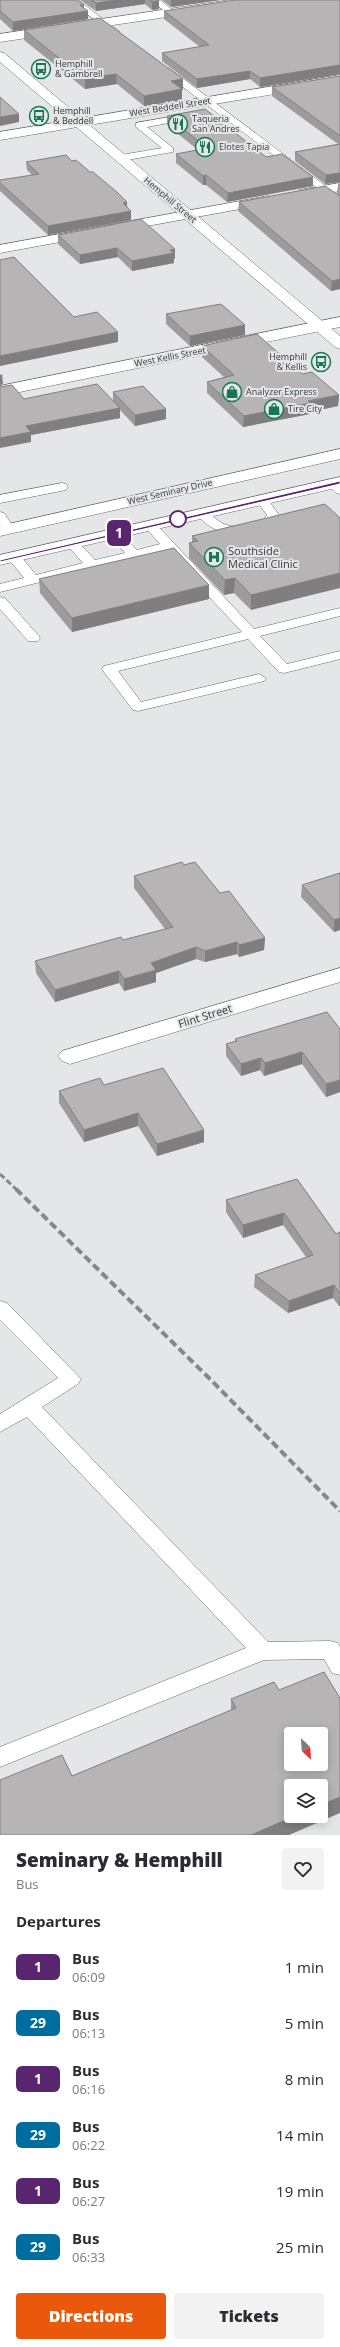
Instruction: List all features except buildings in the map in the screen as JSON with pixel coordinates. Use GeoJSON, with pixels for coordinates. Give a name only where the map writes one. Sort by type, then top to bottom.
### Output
{"type":"FeatureCollection","features":[{"type":"Feature","properties":{"kind":"street"},"geometry":{"type":"LineString","coordinates":[[0,38],[253,0]]}},
{"type":"Feature","properties":{"kind":"street","name":"Hemphill Street"},"geometry":{"type":"LineString","coordinates":[[0,56],[340,344]]}},
{"type":"Feature","properties":{"kind":"street","name":"West Beddell Street"},"geometry":{"type":"LineString","coordinates":[[0,136],[163,108],[204,110],[340,79]]}},
{"type":"Feature","properties":{"kind":"street"},"geometry":{"type":"LineString","coordinates":[[0,249],[340,187]]}},
{"type":"Feature","properties":{"kind":"street","name":"West Kellis Street"},"geometry":{"type":"LineString","coordinates":[[0,391],[340,322]]}},
{"type":"Feature","properties":{"kind":"street","name":"West Seminary Drive"},"geometry":{"type":"LineString","coordinates":[[3,525],[340,454]]}},
{"type":"Feature","properties":{"kind":"street"},"geometry":{"type":"LineString","coordinates":[[3,525],[7,559],[262,500],[338,486]]}},
{"type":"Feature","properties":{"kind":"street","name":"Flint Street"},"geometry":{"type":"LineString","coordinates":[[70,1056],[340,975]]}},
{"type":"Feature","properties":{"kind":"lane"},"geometry":{"type":"LineString","coordinates":[[73,0],[122,36]]}},
{"type":"Feature","properties":{"kind":"lane"},"geometry":{"type":"LineString","coordinates":[[155,0],[171,12]]}},
{"type":"Feature","properties":{"kind":"lane"},"geometry":{"type":"LineString","coordinates":[[158,64],[204,110]]}},
{"type":"Feature","properties":{"kind":"lane"},"geometry":{"type":"LineString","coordinates":[[163,108],[176,119]]}},
{"type":"Feature","properties":{"kind":"lane"},"geometry":{"type":"LineString","coordinates":[[121,158],[170,150],[139,125],[176,119],[204,110],[221,112],[340,202]]}},
{"type":"Feature","properties":{"kind":"lane"},"geometry":{"type":"LineString","coordinates":[[0,500],[62,487]]}},
{"type":"Feature","properties":{"kind":"lane"},"geometry":{"type":"LineString","coordinates":[[203,514],[217,528],[230,532],[250,530],[269,522],[273,515],[262,500]]}},
{"type":"Feature","properties":{"kind":"lane"},"geometry":{"type":"LineString","coordinates":[[150,526],[284,669],[340,655]]}},
{"type":"Feature","properties":{"kind":"lane"},"geometry":{"type":"LineString","coordinates":[[113,534],[135,555]]}},
{"type":"Feature","properties":{"kind":"lane"},"geometry":{"type":"LineString","coordinates":[[72,544],[92,565]]}},
{"type":"Feature","properties":{"kind":"lane"},"geometry":{"type":"LineString","coordinates":[[0,588],[168,546]]}},
{"type":"Feature","properties":{"kind":"lane"},"geometry":{"type":"LineString","coordinates":[[7,559],[33,580]]}},
{"type":"Feature","properties":{"kind":"lane"},"geometry":{"type":"LineString","coordinates":[[0,601],[33,638]]}},
{"type":"Feature","properties":{"kind":"lane"},"geometry":{"type":"LineString","coordinates":[[258,678],[138,707],[109,669],[340,612]]}},
{"type":"Feature","properties":{"kind":"lane"},"geometry":{"type":"LineString","coordinates":[[0,1308],[71,1379],[0,1424]]}},
{"type":"Feature","properties":{"kind":"lane"},"geometry":{"type":"LineString","coordinates":[[28,1406],[263,1651]]}},
{"type":"Feature","properties":{"kind":"lane"},"geometry":{"type":"LineString","coordinates":[[0,1757],[263,1651],[330,1650],[340,1666]]}},
{"type":"Feature","properties":{"kind":"railway"},"geometry":{"type":"LineString","coordinates":[[0,1174],[17,1190]]}},
{"type":"Feature","properties":{"kind":"railway"},"geometry":{"type":"LineString","coordinates":[[16,1189],[209,1378],[340,1511]]}},
{"type":"Feature","properties":{"kind":"bus line","name":"1"},"geometry":{"type":"LineString","coordinates":[[0,560],[340,482]]}},
{"type":"Feature","properties":{"kind":"place","name":"Hemphill & Gambrell"},"geometry":{"type":"Point","coordinates":[41,69]}},
{"type":"Feature","properties":{"kind":"place","name":"Hemphill & Beddell"},"geometry":{"type":"Point","coordinates":[39,116]}},
{"type":"Feature","properties":{"kind":"place","name":"Taqueria San Andres"},"geometry":{"type":"Point","coordinates":[178,124]}},
{"type":"Feature","properties":{"kind":"place","name":"Elotes Tapia"},"geometry":{"type":"Point","coordinates":[205,147]}},
{"type":"Feature","properties":{"kind":"place","name":"Hemphill & Kellis"},"geometry":{"type":"Point","coordinates":[321,362]}},
{"type":"Feature","properties":{"kind":"place","name":"Analyzer Express"},"geometry":{"type":"Point","coordinates":[232,392]}},
{"type":"Feature","properties":{"kind":"place","name":"Tire City"},"geometry":{"type":"Point","coordinates":[274,409]}},
{"type":"Feature","properties":{"kind":"place","name":"Southside Medical Clinic"},"geometry":{"type":"Point","coordinates":[214,557]}}]}
